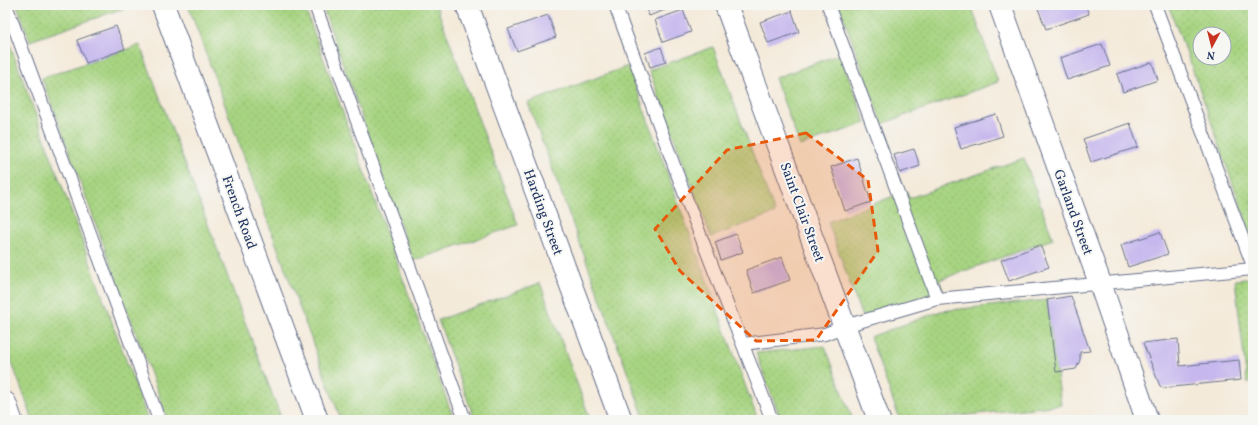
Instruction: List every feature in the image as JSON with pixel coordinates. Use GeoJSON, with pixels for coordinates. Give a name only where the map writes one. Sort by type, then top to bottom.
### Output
{"type":"FeatureCollection","features":[{"type":"Feature","properties":{"kind":"street","name":"French Road"},"geometry":{"type":"LineString","coordinates":[[163,5],[317,420]]}},
{"type":"Feature","properties":{"kind":"street","name":"Harding Street"},"geometry":{"type":"LineString","coordinates":[[467,5],[622,420]]}},
{"type":"Feature","properties":{"kind":"street","name":"Saint Clair Street"},"geometry":{"type":"LineString","coordinates":[[726,5],[879,420]]}},
{"type":"Feature","properties":{"kind":"street","name":"Garland Street"},"geometry":{"type":"LineString","coordinates":[[1000,5],[1148,420]]}},
{"type":"Feature","properties":{"kind":"street"},"geometry":{"type":"LineString","coordinates":[[5,403],[11,420]]}},
{"type":"Feature","properties":{"kind":"lane"},"geometry":{"type":"LineString","coordinates":[[6,5],[159,420]]}},
{"type":"Feature","properties":{"kind":"lane"},"geometry":{"type":"LineString","coordinates":[[315,5],[466,420]]}},
{"type":"Feature","properties":{"kind":"lane"},"geometry":{"type":"LineString","coordinates":[[615,5],[686,198],[772,420]]}},
{"type":"Feature","properties":{"kind":"lane"},"geometry":{"type":"LineString","coordinates":[[828,5],[937,299]]}},
{"type":"Feature","properties":{"kind":"lane"},"geometry":{"type":"LineString","coordinates":[[743,344],[825,334],[845,326],[937,299],[1253,267],[1155,5]]}},
{"type":"Feature","properties":{"kind":"highlighted area"},"geometry":{"type":"Polygon","coordinates":[[[806,133],[868,180],[878,251],[816,340],[756,341],[680,271],[655,229],[727,150],[806,133]]]}},
{"type":"Feature","properties":{"kind":"green space"},"geometry":{"type":"Polygon","coordinates":[[[17,5],[130,5],[130,6],[30,41],[17,5]]]}},
{"type":"Feature","properties":{"kind":"green space"},"geometry":{"type":"Polygon","coordinates":[[[188,5],[304,5],[454,420],[341,420],[188,5]]]}},
{"type":"Feature","properties":{"kind":"green space"},"geometry":{"type":"Polygon","coordinates":[[[322,5],[436,5],[518,225],[413,261],[322,5]]]}},
{"type":"Feature","properties":{"kind":"green space"},"geometry":{"type":"Polygon","coordinates":[[[839,5],[971,5],[998,82],[882,124],[839,5]]]}},
{"type":"Feature","properties":{"kind":"green space"},"geometry":{"type":"Polygon","coordinates":[[[1168,5],[1253,5],[1253,241],[1190,62],[1168,5]]]}},
{"type":"Feature","properties":{"kind":"green space"},"geometry":{"type":"Polygon","coordinates":[[[5,31],[148,420],[33,420],[5,344],[5,31]]]}},
{"type":"Feature","properties":{"kind":"green space"},"geometry":{"type":"Polygon","coordinates":[[[140,45],[282,420],[168,420],[42,78],[140,45]]]}},
{"type":"Feature","properties":{"kind":"green space"},"geometry":{"type":"Polygon","coordinates":[[[713,47],[775,213],[711,237],[649,70],[713,47]]]}},
{"type":"Feature","properties":{"kind":"green space"},"geometry":{"type":"Polygon","coordinates":[[[840,54],[866,123],[800,146],[775,78],[840,54]]]}},
{"type":"Feature","properties":{"kind":"green space"},"geometry":{"type":"Polygon","coordinates":[[[628,66],[758,420],[645,420],[528,103],[628,66]]]}},
{"type":"Feature","properties":{"kind":"green space"},"geometry":{"type":"Polygon","coordinates":[[[1024,158],[1053,239],[939,280],[944,293],[863,320],[828,222],[906,191],[909,198],[1024,158]]]}},
{"type":"Feature","properties":{"kind":"green space"},"geometry":{"type":"Polygon","coordinates":[[[1253,278],[1253,382],[1247,383],[1235,280],[1253,278]]]}},
{"type":"Feature","properties":{"kind":"green space"},"geometry":{"type":"Polygon","coordinates":[[[540,283],[589,416],[579,420],[475,420],[438,320],[540,283]]]}},
{"type":"Feature","properties":{"kind":"green space"},"geometry":{"type":"Polygon","coordinates":[[[1047,300],[1061,405],[921,420],[900,420],[870,337],[941,311],[1047,300]]]}},
{"type":"Feature","properties":{"kind":"green space"},"geometry":{"type":"Polygon","coordinates":[[[825,346],[853,420],[781,420],[756,353],[825,346]]]}},
{"type":"Feature","properties":{"kind":"building"},"geometry":{"type":"Polygon","coordinates":[[[646,5],[678,5],[649,16],[646,5]]]}},
{"type":"Feature","properties":{"kind":"building"},"geometry":{"type":"Polygon","coordinates":[[[1085,5],[1089,14],[1046,29],[1037,6],[1085,5]]]}},
{"type":"Feature","properties":{"kind":"building"},"geometry":{"type":"Polygon","coordinates":[[[683,10],[691,32],[663,42],[655,20],[683,10]]]}},
{"type":"Feature","properties":{"kind":"building"},"geometry":{"type":"Polygon","coordinates":[[[792,11],[799,32],[768,43],[760,22],[792,11]]]}},
{"type":"Feature","properties":{"kind":"building"},"geometry":{"type":"Polygon","coordinates":[[[548,15],[556,37],[517,51],[508,29],[548,15]]]}},
{"type":"Feature","properties":{"kind":"building"},"geometry":{"type":"Polygon","coordinates":[[[116,26],[125,49],[86,63],[77,40],[116,26]]]}},
{"type":"Feature","properties":{"kind":"building"},"geometry":{"type":"Polygon","coordinates":[[[1102,44],[1110,66],[1067,80],[1060,58],[1102,44]]]}},
{"type":"Feature","properties":{"kind":"building"},"geometry":{"type":"Polygon","coordinates":[[[661,47],[666,62],[650,67],[645,53],[661,47]]]}},
{"type":"Feature","properties":{"kind":"building"},"geometry":{"type":"Polygon","coordinates":[[[1152,62],[1158,80],[1123,92],[1117,74],[1152,62]]]}},
{"type":"Feature","properties":{"kind":"building"},"geometry":{"type":"Polygon","coordinates":[[[996,114],[1003,136],[961,149],[954,127],[996,114]]]}},
{"type":"Feature","properties":{"kind":"building"},"geometry":{"type":"Polygon","coordinates":[[[1130,123],[1138,147],[1091,162],[1083,139],[1130,123]]]}},
{"type":"Feature","properties":{"kind":"building"},"geometry":{"type":"Polygon","coordinates":[[[914,149],[920,166],[900,173],[894,155],[914,149]]]}},
{"type":"Feature","properties":{"kind":"building"},"geometry":{"type":"Polygon","coordinates":[[[857,158],[871,202],[845,211],[831,167],[857,158]]]}},
{"type":"Feature","properties":{"kind":"building"},"geometry":{"type":"Polygon","coordinates":[[[1160,232],[1168,254],[1128,267],[1121,245],[1160,232]]]}},
{"type":"Feature","properties":{"kind":"building"},"geometry":{"type":"Polygon","coordinates":[[[736,234],[743,252],[721,260],[715,242],[736,234]]]}},
{"type":"Feature","properties":{"kind":"building"},"geometry":{"type":"Polygon","coordinates":[[[1040,245],[1049,267],[1009,281],[1001,260],[1040,245]]]}},
{"type":"Feature","properties":{"kind":"building"},"geometry":{"type":"Polygon","coordinates":[[[782,257],[790,280],[754,293],[746,270],[782,257]]]}},
{"type":"Feature","properties":{"kind":"building"},"geometry":{"type":"Polygon","coordinates":[[[1071,296],[1090,351],[1080,352],[1080,360],[1076,369],[1056,372],[1047,300],[1071,296]]]}},
{"type":"Feature","properties":{"kind":"building"},"geometry":{"type":"Polygon","coordinates":[[[1178,339],[1180,366],[1239,360],[1241,380],[1163,388],[1160,386],[1143,343],[1178,339]]]}}]}
